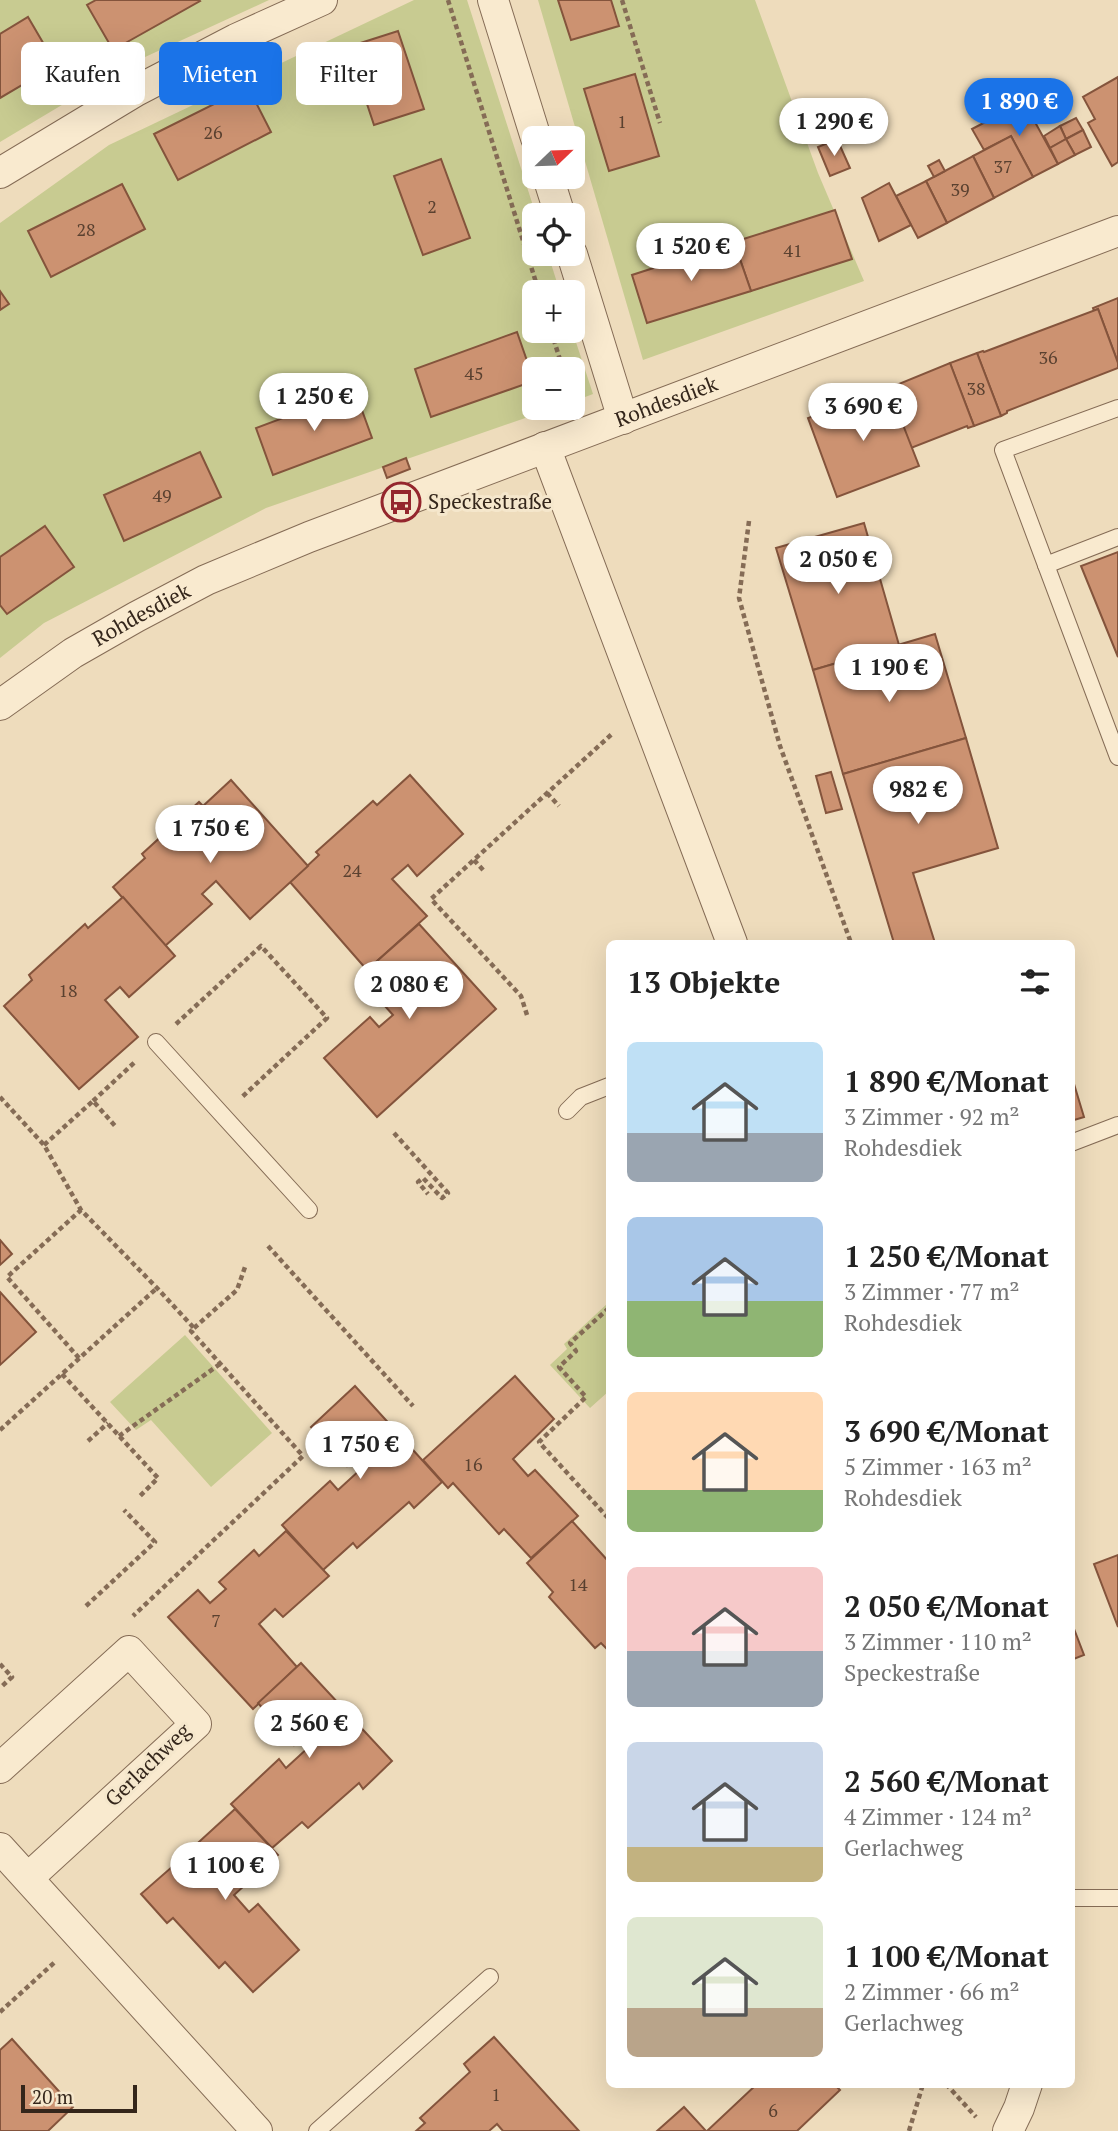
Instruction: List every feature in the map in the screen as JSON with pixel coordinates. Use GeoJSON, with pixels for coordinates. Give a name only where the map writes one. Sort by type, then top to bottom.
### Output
{"type":"FeatureCollection","features":[{"type":"Feature","properties":{"kind":"street"},"geometry":{"type":"LineString","coordinates":[[0,173],[136,91],[236,39],[322,0]]}},
{"type":"Feature","properties":{"kind":"street"},"geometry":{"type":"LineString","coordinates":[[493,0],[532,126]]}},
{"type":"Feature","properties":{"kind":"street","name":"Rohdesdiek"},"geometry":{"type":"LineString","coordinates":[[0,705],[73,653],[206,580],[309,537],[1118,231]]}},
{"type":"Feature","properties":{"kind":"street"},"geometry":{"type":"LineString","coordinates":[[576,266],[623,419]]}},
{"type":"Feature","properties":{"kind":"street"},"geometry":{"type":"LineString","coordinates":[[545,447],[731,940]]}},
{"type":"Feature","properties":{"kind":"street","name":"Gerlachweg"},"geometry":{"type":"LineString","coordinates":[[0,1768],[129,1651],[196,1724],[28,1878]]}},
{"type":"Feature","properties":{"kind":"street"},"geometry":{"type":"LineString","coordinates":[[0,1848],[257,2131]]}},
{"type":"Feature","properties":{"kind":"street"},"geometry":{"type":"LineString","coordinates":[[995,2128],[1019,2108],[1026,2088]]}},
{"type":"Feature","properties":{"kind":"lane"},"geometry":{"type":"LineString","coordinates":[[1118,408],[1003,450],[1118,757]]}},
{"type":"Feature","properties":{"kind":"lane"},"geometry":{"type":"LineString","coordinates":[[1045,565],[1118,537]]}},
{"type":"Feature","properties":{"kind":"lane"},"geometry":{"type":"LineString","coordinates":[[156,1042],[309,1210]]}},
{"type":"Feature","properties":{"kind":"lane"},"geometry":{"type":"LineString","coordinates":[[567,1111],[581,1097],[606,1087]]}},
{"type":"Feature","properties":{"kind":"lane"},"geometry":{"type":"LineString","coordinates":[[1075,1141],[1118,1125]]}},
{"type":"Feature","properties":{"kind":"lane"},"geometry":{"type":"LineString","coordinates":[[1075,1898],[1118,1898]]}},
{"type":"Feature","properties":{"kind":"lane"},"geometry":{"type":"LineString","coordinates":[[317,2131],[490,1977]]}},
{"type":"Feature","properties":{"kind":"path"},"geometry":{"type":"LineString","coordinates":[[448,0],[535,280]]}},
{"type":"Feature","properties":{"kind":"path"},"geometry":{"type":"LineString","coordinates":[[622,0],[660,123]]}},
{"type":"Feature","properties":{"kind":"path"},"geometry":{"type":"LineString","coordinates":[[748,521],[739,598],[780,746],[849,940]]}},
{"type":"Feature","properties":{"kind":"path"},"geometry":{"type":"LineString","coordinates":[[527,1015],[521,996],[431,899],[613,733]]}},
{"type":"Feature","properties":{"kind":"path"},"geometry":{"type":"LineString","coordinates":[[547,793],[559,806]]}},
{"type":"Feature","properties":{"kind":"path"},"geometry":{"type":"LineString","coordinates":[[474,860],[484,871]]}},
{"type":"Feature","properties":{"kind":"path"},"geometry":{"type":"LineString","coordinates":[[44,1145],[261,946],[327,1018],[223,1115]]}},
{"type":"Feature","properties":{"kind":"path"},"geometry":{"type":"LineString","coordinates":[[0,1097],[44,1145],[81,1210],[194,1328]]}},
{"type":"Feature","properties":{"kind":"path"},"geometry":{"type":"LineString","coordinates":[[93,1101],[117,1128]]}},
{"type":"Feature","properties":{"kind":"path"},"geometry":{"type":"LineString","coordinates":[[394,1133],[448,1193],[442,1198],[423,1178],[418,1182],[428,1194]]}},
{"type":"Feature","properties":{"kind":"path"},"geometry":{"type":"LineString","coordinates":[[79,1358],[7,1277],[81,1210]]}},
{"type":"Feature","properties":{"kind":"path"},"geometry":{"type":"LineString","coordinates":[[268,1246],[414,1406]]}},
{"type":"Feature","properties":{"kind":"path"},"geometry":{"type":"LineString","coordinates":[[130,1619],[303,1456],[191,1331],[237,1290],[246,1267]]}},
{"type":"Feature","properties":{"kind":"path"},"geometry":{"type":"LineString","coordinates":[[0,1430],[157,1288]]}},
{"type":"Feature","properties":{"kind":"path"},"geometry":{"type":"LineString","coordinates":[[606,1311],[570,1343],[576,1351],[559,1367],[586,1397],[539,1442],[606,1516]]}},
{"type":"Feature","properties":{"kind":"path"},"geometry":{"type":"LineString","coordinates":[[119,1436],[220,1364]]}},
{"type":"Feature","properties":{"kind":"path"},"geometry":{"type":"LineString","coordinates":[[62,1374],[158,1478],[140,1496]]}},
{"type":"Feature","properties":{"kind":"path"},"geometry":{"type":"LineString","coordinates":[[88,1441],[108,1423]]}},
{"type":"Feature","properties":{"kind":"path"},"geometry":{"type":"LineString","coordinates":[[86,1606],[155,1542],[124,1510]]}},
{"type":"Feature","properties":{"kind":"path"},"geometry":{"type":"LineString","coordinates":[[0,1664],[12,1677],[0,1688]]}},
{"type":"Feature","properties":{"kind":"path"},"geometry":{"type":"LineString","coordinates":[[0,2012],[82,1938]]}},
{"type":"Feature","properties":{"kind":"path"},"geometry":{"type":"LineString","coordinates":[[909,2131],[922,2088]]}},
{"type":"Feature","properties":{"kind":"path"},"geometry":{"type":"LineString","coordinates":[[950,2088],[995,2128]]}},
{"type":"Feature","properties":{"kind":"green space"},"geometry":{"type":"Polygon","coordinates":[[[0,0],[269,0],[178,42],[159,42],[159,51],[145,57],[145,42],[21,42],[21,105],[62,105],[0,142],[0,0]]]}},
{"type":"Feature","properties":{"kind":"green space"},"geometry":{"type":"Polygon","coordinates":[[[414,0],[467,0],[522,171],[522,189],[528,189],[532,203],[522,203],[522,266],[552,266],[556,280],[522,280],[522,343],[576,343],[581,357],[522,357],[522,419],[266,508],[44,623],[0,658],[0,223],[109,145],[193,105],[282,105],[282,63],[296,56],[296,105],[402,105],[402,42],[326,42],[414,0]]]}},
{"type":"Feature","properties":{"kind":"green space"},"geometry":{"type":"Polygon","coordinates":[[[538,0],[755,0],[818,173],[864,281],[643,360],[585,161],[585,126],[575,126],[538,0]]]}},
{"type":"Feature","properties":{"kind":"green space"},"geometry":{"type":"Polygon","coordinates":[[[585,370],[593,394],[585,397],[585,370]]]}},
{"type":"Feature","properties":{"kind":"green space"},"geometry":{"type":"Polygon","coordinates":[[[606,1305],[606,1394],[590,1408],[550,1365],[567,1349],[564,1344],[606,1305]]]}},
{"type":"Feature","properties":{"kind":"green space"},"geometry":{"type":"Polygon","coordinates":[[[185,1335],[272,1433],[211,1487],[151,1420],[136,1430],[110,1402],[185,1335]]]}},
{"type":"Feature","properties":{"kind":"building"},"geometry":{"type":"Polygon","coordinates":[[[96,0],[200,1],[127,42],[108,42],[87,5],[96,0]]]}},
{"type":"Feature","properties":{"kind":"building"},"geometry":{"type":"Polygon","coordinates":[[[558,0],[611,0],[619,26],[571,40],[558,0]]]}},
{"type":"Feature","properties":{"kind":"building"},"geometry":{"type":"Polygon","coordinates":[[[28,17],[43,42],[21,42],[21,86],[0,98],[0,34],[28,17]]]}},
{"type":"Feature","properties":{"kind":"building"},"geometry":{"type":"Polygon","coordinates":[[[398,31],[402,42],[364,42],[398,31]]]}},
{"type":"Feature","properties":{"kind":"building"},"geometry":{"type":"Polygon","coordinates":[[[402,43],[424,109],[374,125],[367,105],[402,105],[402,43]]]}},
{"type":"Feature","properties":{"kind":"building"},"geometry":{"type":"Polygon","coordinates":[[[635,74],[659,156],[609,171],[584,89],[635,74]]]}},
{"type":"Feature","properties":{"kind":"building"},"geometry":{"type":"Polygon","coordinates":[[[1118,77],[1118,162],[1112,166],[1088,123],[1095,119],[1083,97],[1118,77]]]}},
{"type":"Feature","properties":{"kind":"building"},"geometry":{"type":"Polygon","coordinates":[[[1024,102],[1058,164],[1033,177],[1011,136],[984,150],[972,129],[1024,102]]]}},
{"type":"Feature","properties":{"kind":"building"},"geometry":{"type":"Polygon","coordinates":[[[212,105],[257,105],[271,132],[178,180],[154,134],[212,105]]]}},
{"type":"Feature","properties":{"kind":"building"},"geometry":{"type":"Polygon","coordinates":[[[1076,118],[1083,130],[1066,139],[1060,126],[1076,118]]]}},
{"type":"Feature","properties":{"kind":"building"},"geometry":{"type":"Polygon","coordinates":[[[1060,126],[1066,139],[1050,148],[1044,136],[1060,126]]]}},
{"type":"Feature","properties":{"kind":"building"},"geometry":{"type":"Polygon","coordinates":[[[1083,130],[1091,147],[1075,155],[1066,139],[1083,130]]]}},
{"type":"Feature","properties":{"kind":"building"},"geometry":{"type":"Polygon","coordinates":[[[1011,136],[1033,177],[994,198],[973,156],[1011,136]]]}},
{"type":"Feature","properties":{"kind":"building"},"geometry":{"type":"Polygon","coordinates":[[[837,139],[850,168],[830,176],[818,147],[837,139]]]}},
{"type":"Feature","properties":{"kind":"building"},"geometry":{"type":"Polygon","coordinates":[[[1066,139],[1075,155],[1058,164],[1050,148],[1066,139]]]}},
{"type":"Feature","properties":{"kind":"building"},"geometry":{"type":"Polygon","coordinates":[[[973,156],[994,198],[947,223],[926,181],[973,156]]]}},
{"type":"Feature","properties":{"kind":"building"},"geometry":{"type":"Polygon","coordinates":[[[441,159],[470,238],[423,255],[394,176],[441,159]]]}},
{"type":"Feature","properties":{"kind":"building"},"geometry":{"type":"Polygon","coordinates":[[[939,160],[945,171],[934,177],[928,166],[939,160]]]}},
{"type":"Feature","properties":{"kind":"building"},"geometry":{"type":"Polygon","coordinates":[[[926,181],[947,223],[918,238],[896,196],[926,181]]]}},
{"type":"Feature","properties":{"kind":"building"},"geometry":{"type":"Polygon","coordinates":[[[889,183],[911,225],[879,241],[862,198],[889,183]]]}},
{"type":"Feature","properties":{"kind":"building"},"geometry":{"type":"Polygon","coordinates":[[[122,184],[145,229],[51,277],[28,231],[122,184]]]}},
{"type":"Feature","properties":{"kind":"building"},"geometry":{"type":"Polygon","coordinates":[[[835,210],[852,259],[751,291],[734,242],[835,210]]]}},
{"type":"Feature","properties":{"kind":"building"},"geometry":{"type":"Polygon","coordinates":[[[734,242],[751,291],[647,323],[632,275],[734,242]]]}},
{"type":"Feature","properties":{"kind":"building"},"geometry":{"type":"Polygon","coordinates":[[[0,291],[9,304],[0,310],[0,291]]]}},
{"type":"Feature","properties":{"kind":"building"},"geometry":{"type":"Polygon","coordinates":[[[1118,298],[1118,363],[1098,309],[1094,311],[1093,308],[1118,298]]]}},
{"type":"Feature","properties":{"kind":"building"},"geometry":{"type":"Polygon","coordinates":[[[1098,309],[1118,368],[1007,411],[1001,416],[977,353],[1098,309]]]}},
{"type":"Feature","properties":{"kind":"building"},"geometry":{"type":"Polygon","coordinates":[[[517,332],[526,357],[522,357],[522,385],[431,417],[415,369],[517,332]]]}},
{"type":"Feature","properties":{"kind":"building"},"geometry":{"type":"Polygon","coordinates":[[[977,353],[1001,416],[974,426],[950,363],[977,353]]]}},
{"type":"Feature","properties":{"kind":"building"},"geometry":{"type":"Polygon","coordinates":[[[950,363],[974,426],[967,426],[911,448],[889,388],[950,363]]]}},
{"type":"Feature","properties":{"kind":"building"},"geometry":{"type":"Polygon","coordinates":[[[889,389],[919,466],[837,497],[808,418],[889,389]]]}},
{"type":"Feature","properties":{"kind":"building"},"geometry":{"type":"Polygon","coordinates":[[[355,391],[372,438],[273,475],[256,428],[355,391]]]}},
{"type":"Feature","properties":{"kind":"building"},"geometry":{"type":"Polygon","coordinates":[[[200,452],[221,497],[124,541],[104,495],[200,452]]]}},
{"type":"Feature","properties":{"kind":"building"},"geometry":{"type":"Polygon","coordinates":[[[406,458],[410,469],[387,478],[383,467],[406,458]]]}},
{"type":"Feature","properties":{"kind":"building"},"geometry":{"type":"Polygon","coordinates":[[[864,523],[899,645],[813,670],[776,548],[864,523]]]}},
{"type":"Feature","properties":{"kind":"building"},"geometry":{"type":"Polygon","coordinates":[[[45,526],[74,567],[7,614],[0,605],[0,557],[45,526]]]}},
{"type":"Feature","properties":{"kind":"building"},"geometry":{"type":"Polygon","coordinates":[[[1118,552],[1118,657],[1081,566],[1118,552]]]}},
{"type":"Feature","properties":{"kind":"building"},"geometry":{"type":"Polygon","coordinates":[[[935,634],[966,738],[843,774],[813,670],[935,634]]]}},
{"type":"Feature","properties":{"kind":"building"},"geometry":{"type":"Polygon","coordinates":[[[966,738],[998,848],[913,873],[934,940],[893,940],[843,774],[966,738]]]}},
{"type":"Feature","properties":{"kind":"building"},"geometry":{"type":"Polygon","coordinates":[[[831,772],[842,809],[826,813],[816,776],[831,772]]]}},
{"type":"Feature","properties":{"kind":"building"},"geometry":{"type":"Polygon","coordinates":[[[410,775],[463,834],[417,876],[408,865],[392,879],[427,916],[367,970],[290,882],[319,855],[316,852],[373,801],[377,805],[410,775]]]}},
{"type":"Feature","properties":{"kind":"building"},"geometry":{"type":"Polygon","coordinates":[[[231,780],[308,866],[250,919],[216,881],[202,894],[212,904],[165,946],[113,887],[145,858],[142,854],[199,802],[203,806],[231,780]]]}},
{"type":"Feature","properties":{"kind":"building"},"geometry":{"type":"Polygon","coordinates":[[[123,897],[175,956],[129,997],[120,987],[105,1000],[138,1037],[79,1089],[4,1006],[32,980],[29,975],[85,924],[88,928],[123,897]]]}},
{"type":"Feature","properties":{"kind":"building"},"geometry":{"type":"Polygon","coordinates":[[[419,924],[496,1009],[377,1117],[324,1058],[370,1017],[379,1027],[393,1015],[359,977],[419,924]]]}},
{"type":"Feature","properties":{"kind":"building"},"geometry":{"type":"Polygon","coordinates":[[[1075,1087],[1084,1117],[1075,1120],[1075,1087]]]}},
{"type":"Feature","properties":{"kind":"building"},"geometry":{"type":"Polygon","coordinates":[[[0,1240],[12,1254],[0,1265],[0,1240]]]}},
{"type":"Feature","properties":{"kind":"building"},"geometry":{"type":"Polygon","coordinates":[[[0,1292],[36,1332],[0,1365],[0,1292]]]}},
{"type":"Feature","properties":{"kind":"building"},"geometry":{"type":"Polygon","coordinates":[[[515,1376],[554,1419],[513,1459],[528,1476],[535,1470],[578,1516],[531,1558],[504,1529],[499,1534],[453,1483],[448,1488],[423,1460],[515,1376]]]}},
{"type":"Feature","properties":{"kind":"building"},"geometry":{"type":"Polygon","coordinates":[[[355,1386],[442,1482],[414,1508],[409,1502],[357,1548],[353,1543],[323,1570],[282,1525],[330,1481],[338,1490],[361,1469],[353,1460],[347,1466],[311,1427],[355,1386]]]}},
{"type":"Feature","properties":{"kind":"building"},"geometry":{"type":"Polygon","coordinates":[[[572,1521],[606,1559],[606,1648],[601,1643],[595,1648],[549,1597],[553,1592],[527,1563],[572,1521]]]}},
{"type":"Feature","properties":{"kind":"building"},"geometry":{"type":"Polygon","coordinates":[[[286,1531],[329,1576],[283,1617],[275,1609],[259,1624],[297,1667],[253,1709],[168,1617],[198,1590],[210,1603],[226,1589],[219,1582],[254,1550],[259,1556],[286,1531]]]}},
{"type":"Feature","properties":{"kind":"building"},"geometry":{"type":"Polygon","coordinates":[[[1118,1555],[1118,1627],[1094,1564],[1118,1555]]]}},
{"type":"Feature","properties":{"kind":"building"},"geometry":{"type":"Polygon","coordinates":[[[1075,1631],[1084,1655],[1075,1658],[1075,1631]]]}},
{"type":"Feature","properties":{"kind":"building"},"geometry":{"type":"Polygon","coordinates":[[[301,1663],[392,1761],[363,1789],[359,1783],[308,1828],[302,1822],[272,1848],[231,1804],[279,1759],[286,1768],[310,1746],[302,1738],[294,1745],[258,1703],[301,1663]]]}},
{"type":"Feature","properties":{"kind":"building"},"geometry":{"type":"Polygon","coordinates":[[[235,1809],[278,1855],[234,1895],[249,1912],[258,1904],[299,1950],[253,1992],[225,1962],[219,1968],[173,1918],[167,1923],[141,1894],[173,1866],[180,1873],[196,1859],[189,1851],[235,1809]]]}},
{"type":"Feature","properties":{"kind":"building"},"geometry":{"type":"Polygon","coordinates":[[[494,2037],[579,2131],[503,2131],[497,2124],[489,2131],[416,2131],[425,2123],[420,2118],[470,2072],[464,2064],[494,2037]]]}},
{"type":"Feature","properties":{"kind":"building"},"geometry":{"type":"Polygon","coordinates":[[[12,2039],[73,2107],[48,2131],[0,2131],[0,2050],[12,2039]]]}},
{"type":"Feature","properties":{"kind":"building"},"geometry":{"type":"Polygon","coordinates":[[[753,2088],[840,2090],[797,2131],[707,2131],[753,2088]]]}},
{"type":"Feature","properties":{"kind":"building"},"geometry":{"type":"Polygon","coordinates":[[[684,2107],[706,2131],[657,2131],[684,2107]]]}},
{"type":"Feature","properties":{"kind":"place","name":"Speckestraße"},"geometry":{"type":"Point","coordinates":[401,502]}}]}
